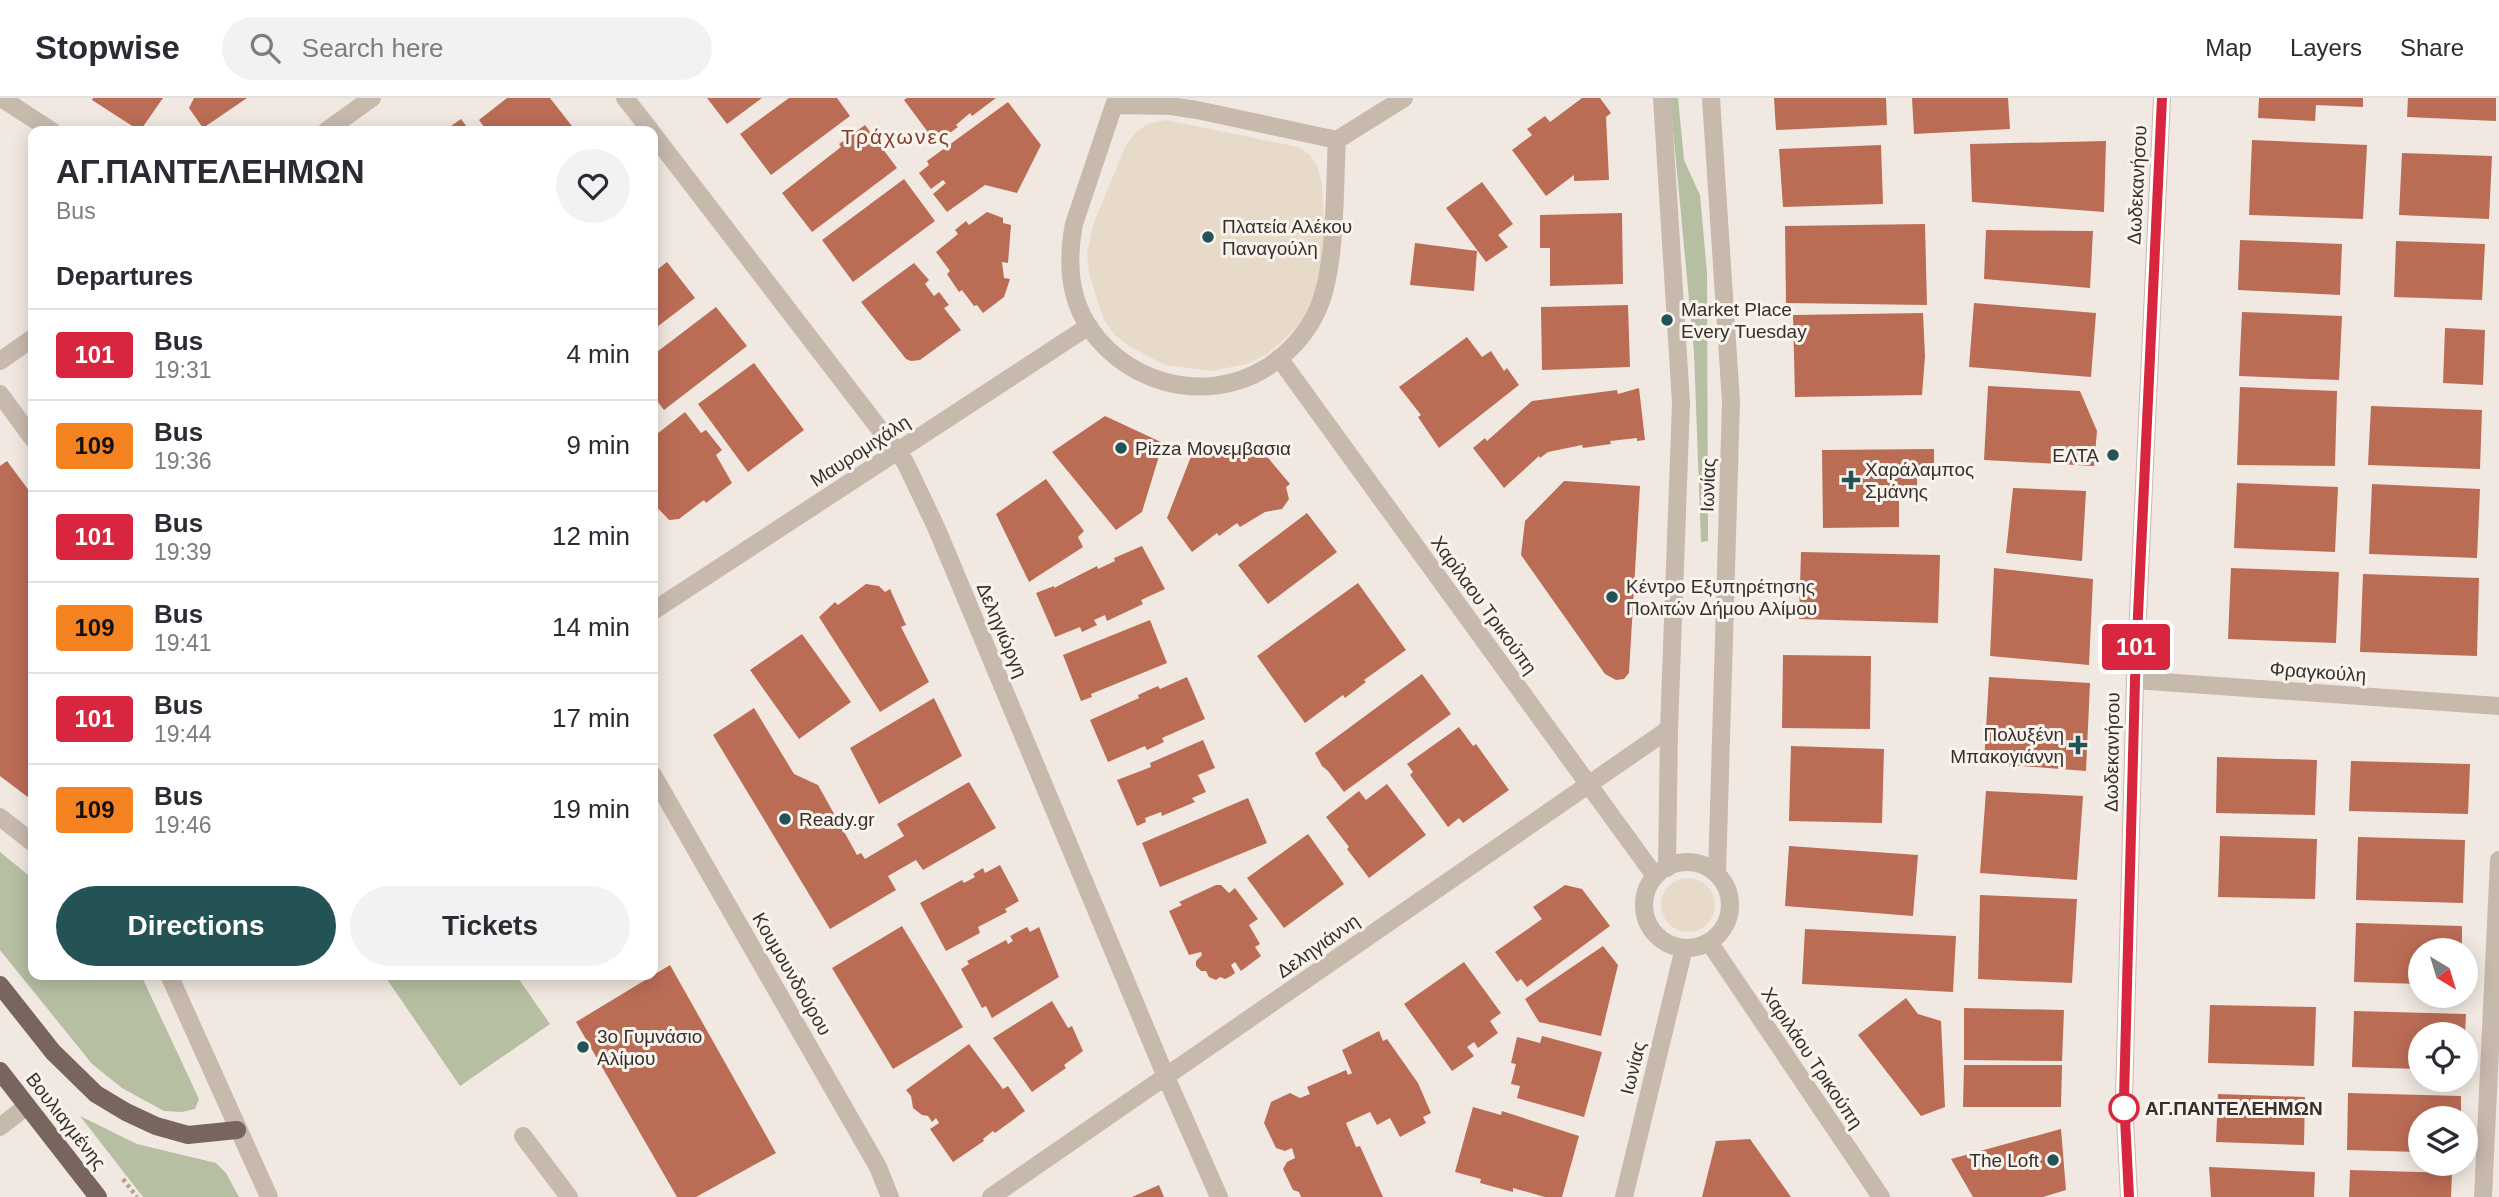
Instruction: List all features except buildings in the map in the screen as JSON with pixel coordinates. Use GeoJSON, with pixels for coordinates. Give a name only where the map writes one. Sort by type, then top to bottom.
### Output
{"type":"FeatureCollection","features":[{"type":"Feature","properties":{"kind":"main road"},"geometry":{"type":"LineString","coordinates":[[0,985],[53,1052],[96,1094],[156,1126],[188,1135],[237,1130]]}},
{"type":"Feature","properties":{"kind":"main road","name":"Βουλιαγμένης"},"geometry":{"type":"LineString","coordinates":[[0,1072],[99,1197]]}},
{"type":"Feature","properties":{"kind":"street"},"geometry":{"type":"LineString","coordinates":[[1,98],[44,126]]}},
{"type":"Feature","properties":{"kind":"street"},"geometry":{"type":"LineString","coordinates":[[333,126],[372,98]]}},
{"type":"Feature","properties":{"kind":"street","name":"Δεληγιώργη"},"geometry":{"type":"LineString","coordinates":[[625,98],[647,126]]}},
{"type":"Feature","properties":{"kind":"street"},"geometry":{"type":"LineString","coordinates":[[1337,140],[1330,260],[1324,290],[1310,324],[1300,339],[1279,358],[1258,373],[1206,387],[1170,384],[1152,379],[1119,360],[1105,347],[1089,326],[1076,298],[1071,281],[1070,242],[1111,101],[1198,110],[1337,140],[1404,98]]}},
{"type":"Feature","properties":{"kind":"street","name":"Ιωνίας"},"geometry":{"type":"LineString","coordinates":[[1661,872],[1681,403],[1662,98]]}},
{"type":"Feature","properties":{"kind":"street","name":"Ιωνίας"},"geometry":{"type":"LineString","coordinates":[[1710,98],[1731,402],[1717,874]]}},
{"type":"Feature","properties":{"kind":"street","name":"Δωδεκανήσου"},"geometry":{"type":"LineString","coordinates":[[2129,1197],[2124,1099],[2135,680],[2162,98]]}},
{"type":"Feature","properties":{"kind":"street","name":"Δεληγιώργη"},"geometry":{"type":"LineString","coordinates":[[658,140],[905,462],[936,527],[1166,1077],[1219,1197]]}},
{"type":"Feature","properties":{"kind":"street","name":"Μαυρομιχάλη"},"geometry":{"type":"LineString","coordinates":[[658,608],[1089,326]]}},
{"type":"Feature","properties":{"kind":"street"},"geometry":{"type":"LineString","coordinates":[[0,361],[28,341]]}},
{"type":"Feature","properties":{"kind":"street","name":"Χαρίλαου Τρικούπη"},"geometry":{"type":"LineString","coordinates":[[1279,358],[1588,785],[1661,872]]}},
{"type":"Feature","properties":{"kind":"street"},"geometry":{"type":"LineString","coordinates":[[0,394],[28,432]]}},
{"type":"Feature","properties":{"kind":"street","name":"Φραγκούλη"},"geometry":{"type":"LineString","coordinates":[[2135,680],[2499,706]]}},
{"type":"Feature","properties":{"kind":"street","name":"Δεληγιάννη"},"geometry":{"type":"LineString","coordinates":[[991,1197],[1669,729]]}},
{"type":"Feature","properties":{"kind":"street","name":"Κουμουνδούρου"},"geometry":{"type":"LineString","coordinates":[[658,784],[878,1167],[890,1197]]}},
{"type":"Feature","properties":{"kind":"street"},"geometry":{"type":"LineString","coordinates":[[0,817],[28,840]]}},
{"type":"Feature","properties":{"kind":"street"},"geometry":{"type":"LineString","coordinates":[[2483,1197],[2499,860]]}},
{"type":"Feature","properties":{"kind":"street"},"geometry":{"type":"LineString","coordinates":[[1680,863],[1693,863],[1717,874],[1725,885],[1730,910],[1726,923],[1709,942],[1684,948],[1662,940],[1653,932],[1644,909],[1645,897],[1648,886],[1661,872],[1680,863]]}},
{"type":"Feature","properties":{"kind":"street","name":"Χαριλάου Τρικούπη"},"geometry":{"type":"LineString","coordinates":[[1709,942],[1881,1197]]}},
{"type":"Feature","properties":{"kind":"street","name":"Ιωνίας"},"geometry":{"type":"LineString","coordinates":[[1624,1197],[1684,948]]}},
{"type":"Feature","properties":{"kind":"street"},"geometry":{"type":"LineString","coordinates":[[171,980],[269,1197]]}},
{"type":"Feature","properties":{"kind":"street"},"geometry":{"type":"LineString","coordinates":[[0,1127],[27,1106]]}},
{"type":"Feature","properties":{"kind":"street"},"geometry":{"type":"LineString","coordinates":[[523,1136],[569,1197]]}},
{"type":"Feature","properties":{"kind":"green space"},"geometry":{"type":"Polygon","coordinates":[[[1670,98],[1678,98],[1684,160],[1700,195],[1707,273],[1708,541],[1701,542],[1694,352],[1670,98]]]}},
{"type":"Feature","properties":{"kind":"green space"},"geometry":{"type":"Polygon","coordinates":[[[0,852],[28,875],[28,980],[143,980],[199,1099],[195,1109],[182,1112],[164,1111],[122,1088],[92,1064],[0,950],[0,852]]]}},
{"type":"Feature","properties":{"kind":"green space"},"geometry":{"type":"Polygon","coordinates":[[[387,980],[519,980],[550,1024],[460,1086],[387,980]]]}},
{"type":"Feature","properties":{"kind":"green space"},"geometry":{"type":"Polygon","coordinates":[[[80,1116],[137,1144],[216,1163],[226,1173],[239,1197],[143,1197],[80,1116]]]}},
{"type":"Feature","properties":{"kind":"shaded area","name":"Πλατεία Αλέκου Παναγούλη"},"geometry":{"type":"Polygon","coordinates":[[[1166,120],[1298,147],[1310,155],[1318,168],[1322,184],[1326,249],[1316,297],[1300,325],[1267,354],[1247,364],[1212,371],[1165,365],[1129,346],[1115,335],[1101,312],[1089,273],[1087,253],[1093,225],[1126,145],[1136,132],[1148,124],[1166,120]]]}},
{"type":"Feature","properties":{"kind":"shaded area"},"geometry":{"type":"Polygon","coordinates":[[[1688,878],[1707,886],[1715,905],[1707,924],[1688,932],[1669,924],[1661,905],[1669,886],[1688,878]]]}},
{"type":"Feature","properties":{"kind":"bus line","name":"101"},"geometry":{"type":"LineString","coordinates":[[2129,1197],[2124,1099],[2135,680],[2162,98]]}},
{"type":"Feature","properties":{"kind":"place","name":"Πλατεία Αλέκου Παναγούλη"},"geometry":{"type":"Point","coordinates":[1208,237]}},
{"type":"Feature","properties":{"kind":"place","name":"Market Place Every Tuesday"},"geometry":{"type":"Point","coordinates":[1667,320]}},
{"type":"Feature","properties":{"kind":"place","name":"Pizza Μονεμβασια"},"geometry":{"type":"Point","coordinates":[1121,448]}},
{"type":"Feature","properties":{"kind":"place","name":"ΕΛΤΑ"},"geometry":{"type":"Point","coordinates":[2113,455]}},
{"type":"Feature","properties":{"kind":"place","name":"Χαράλαμπος Σμάνης"},"geometry":{"type":"Point","coordinates":[1851,480]}},
{"type":"Feature","properties":{"kind":"place","name":"Κέντρο Εξυπηρέτησης Πολιτών Δήμου Αλίμου"},"geometry":{"type":"Point","coordinates":[1612,597]}},
{"type":"Feature","properties":{"kind":"place","name":"Πολυξένη Μπακογιάννη"},"geometry":{"type":"Point","coordinates":[2078,745]}},
{"type":"Feature","properties":{"kind":"place","name":"Ready.gr"},"geometry":{"type":"Point","coordinates":[785,819]}},
{"type":"Feature","properties":{"kind":"place","name":"3ο Γυμνάσιο Αλίμου"},"geometry":{"type":"Point","coordinates":[583,1047]}},
{"type":"Feature","properties":{"kind":"place","name":"ΑΓ.ΠΑΝΤΕΛΕΗΜΩΝ"},"geometry":{"type":"Point","coordinates":[2124,1108]}},
{"type":"Feature","properties":{"kind":"place","name":"The Loft"},"geometry":{"type":"Point","coordinates":[2053,1160]}},
{"type":"Feature","properties":{"kind":"district","name":"Τράχωνες"},"geometry":{"type":"Point","coordinates":[896,136]}}]}
